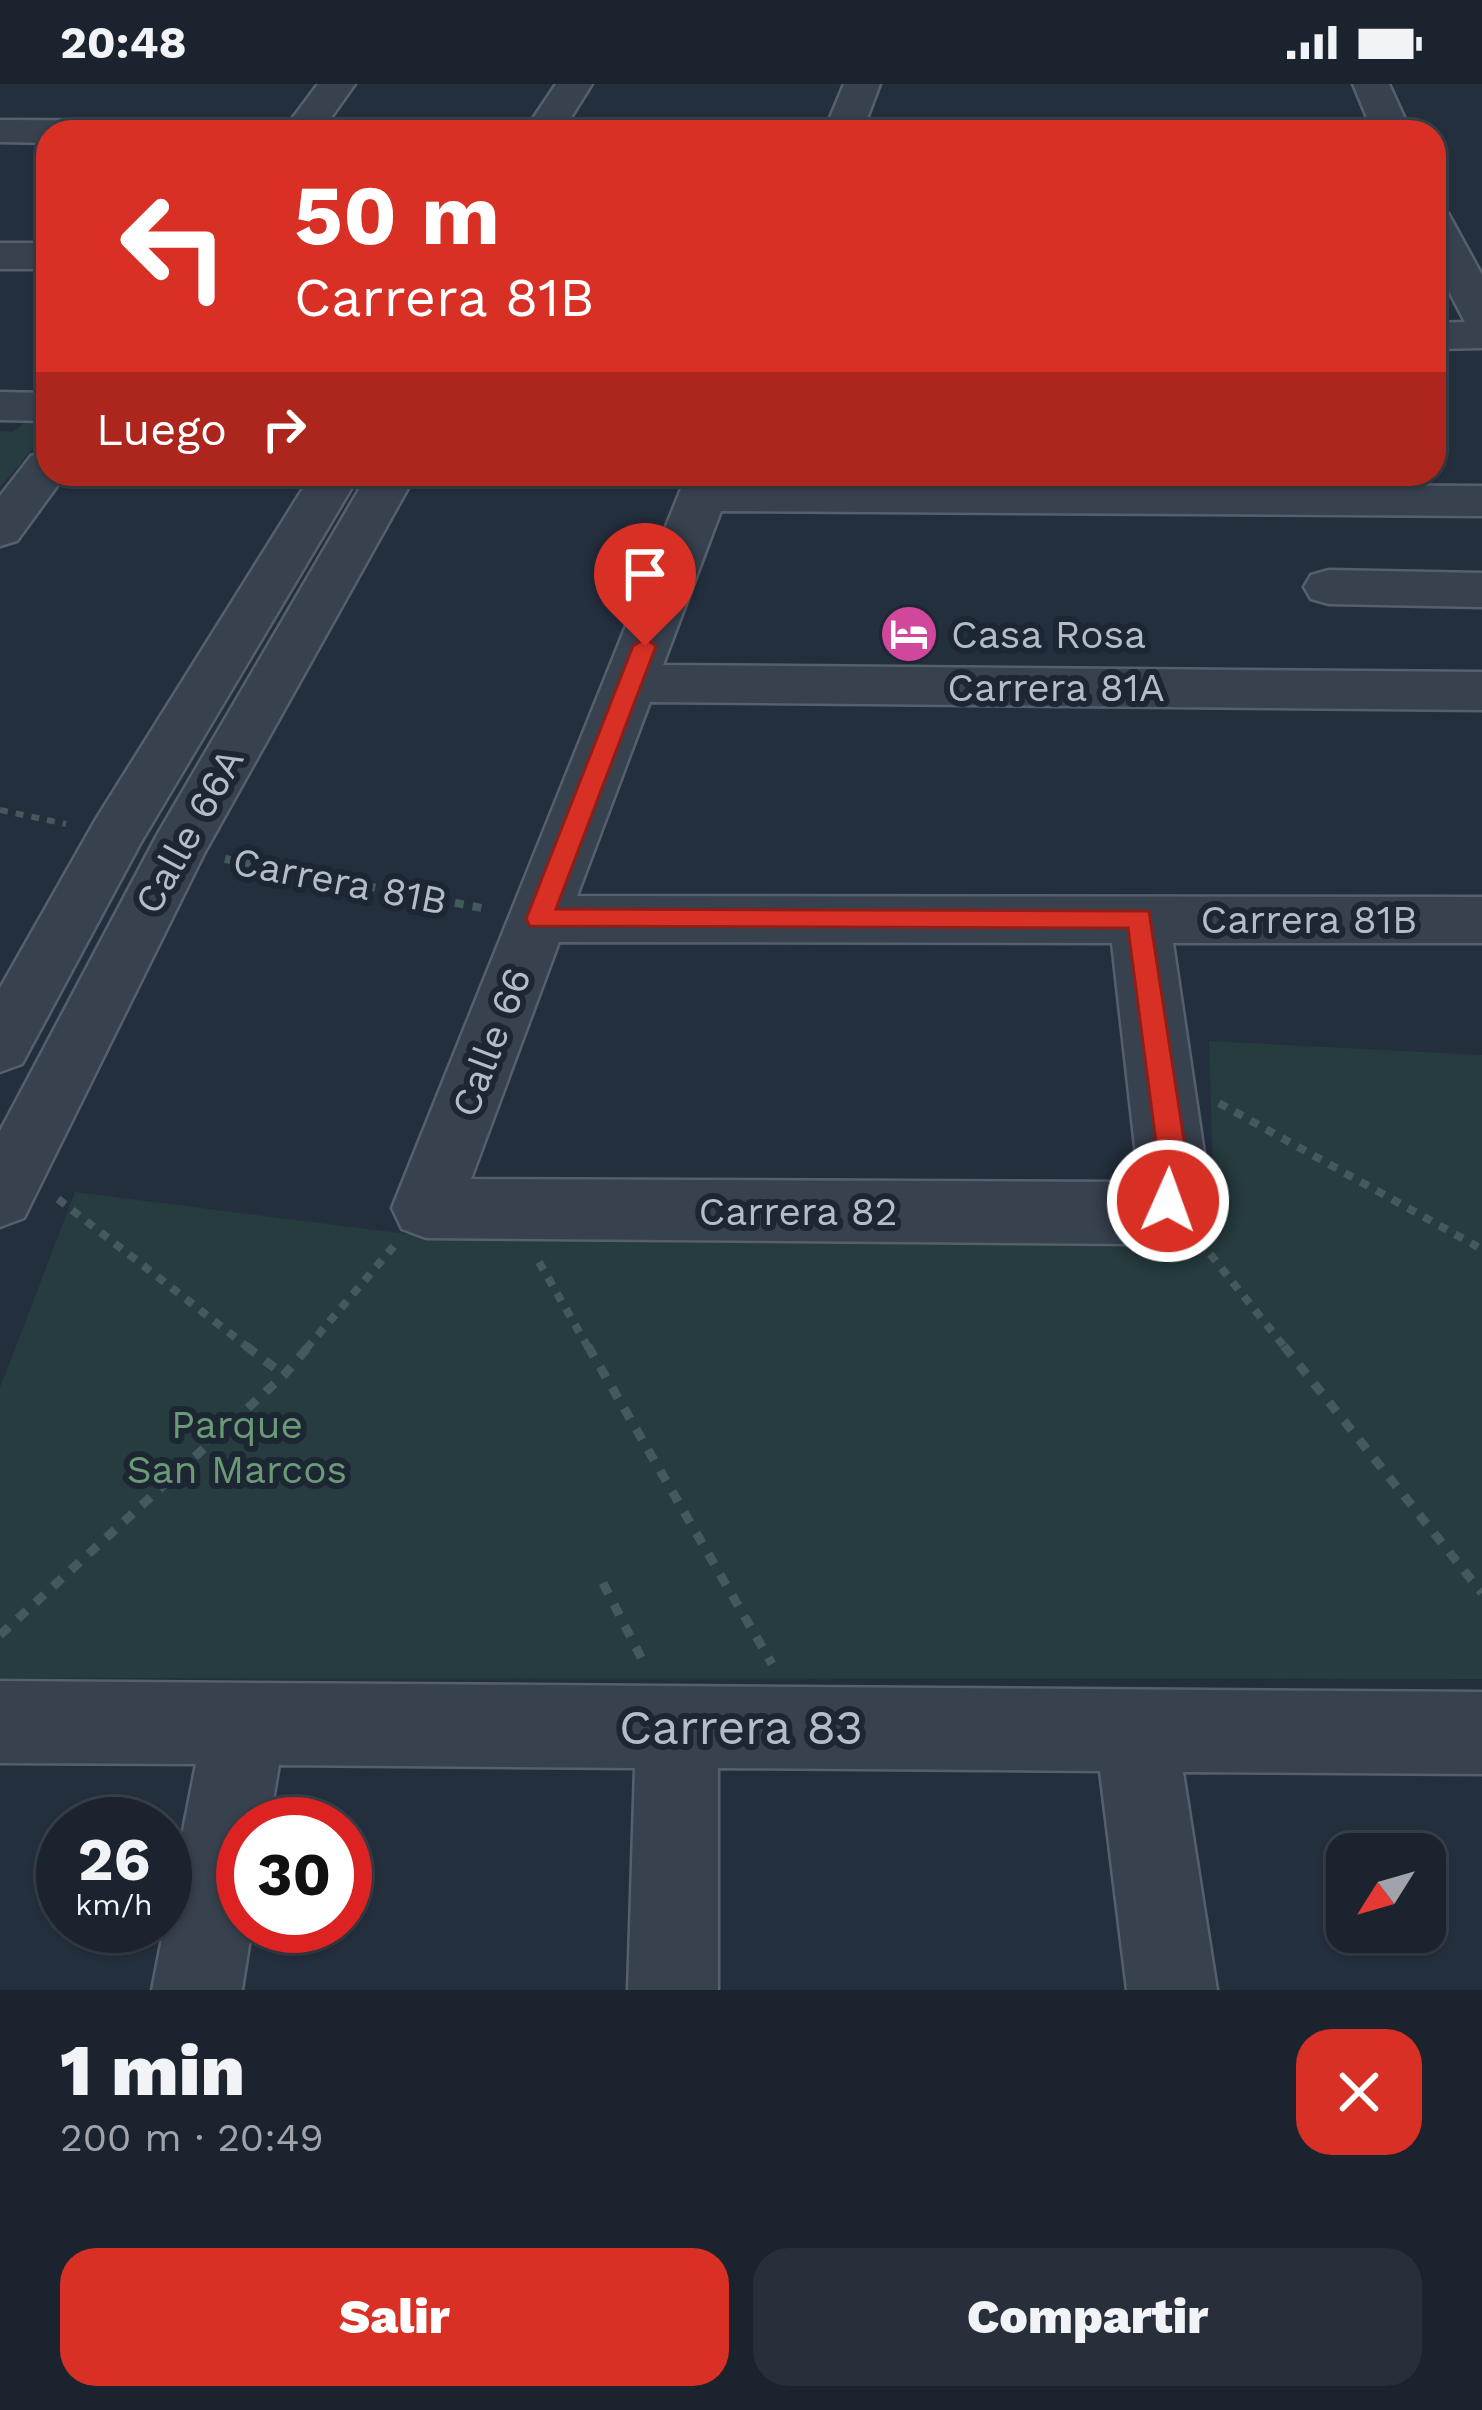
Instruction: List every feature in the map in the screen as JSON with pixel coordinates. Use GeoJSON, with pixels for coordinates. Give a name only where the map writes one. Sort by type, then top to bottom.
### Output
{"type":"FeatureCollection","features":[{"type":"Feature","properties":{"kind":"street"},"geometry":{"type":"LineString","coordinates":[[310,120],[337,84]]}},
{"type":"Feature","properties":{"kind":"street"},"geometry":{"type":"LineString","coordinates":[[551,120],[574,84]]}},
{"type":"Feature","properties":{"kind":"street"},"geometry":{"type":"LineString","coordinates":[[848,120],[862,84]]}},
{"type":"Feature","properties":{"kind":"street"},"geometry":{"type":"LineString","coordinates":[[1372,84],[1387,120]]}},
{"type":"Feature","properties":{"kind":"street"},"geometry":{"type":"LineString","coordinates":[[0,131],[36,131]]}},
{"type":"Feature","properties":{"kind":"street"},"geometry":{"type":"LineString","coordinates":[[1446,246],[1482,316]]}},
{"type":"Feature","properties":{"kind":"street"},"geometry":{"type":"LineString","coordinates":[[0,256],[36,256]]}},
{"type":"Feature","properties":{"kind":"street"},"geometry":{"type":"LineString","coordinates":[[1446,336],[1482,335]]}},
{"type":"Feature","properties":{"kind":"street"},"geometry":{"type":"LineString","coordinates":[[0,530],[36,482]]}},
{"type":"Feature","properties":{"kind":"street","name":"Calle 66A"},"geometry":{"type":"LineString","coordinates":[[0,1046],[116,834],[330,486]]}},
{"type":"Feature","properties":{"kind":"street","name":"Calle 66A"},"geometry":{"type":"LineString","coordinates":[[26,1195],[177,850],[385,486]]}},
{"type":"Feature","properties":{"kind":"street","name":"Calle 66"},"geometry":{"type":"LineString","coordinates":[[426,1208],[707,486]]}},
{"type":"Feature","properties":{"kind":"street"},"geometry":{"type":"LineString","coordinates":[[755,486],[1482,501]]}},
{"type":"Feature","properties":{"kind":"street"},"geometry":{"type":"LineString","coordinates":[[1329,587],[1482,590]]}},
{"type":"Feature","properties":{"kind":"street","name":"Carrera 81A"},"geometry":{"type":"LineString","coordinates":[[630,683],[1482,691]]}},
{"type":"Feature","properties":{"kind":"street"},"geometry":{"type":"LineString","coordinates":[[1139,918],[1174,1173],[1168,1201]]}},
{"type":"Feature","properties":{"kind":"street","name":"Carrera 81B"},"geometry":{"type":"LineString","coordinates":[[539,919],[1482,920]]}},
{"type":"Feature","properties":{"kind":"street","name":"Carrera 82"},"geometry":{"type":"LineString","coordinates":[[426,1208],[1133,1214],[1168,1201]]}},
{"type":"Feature","properties":{"kind":"street","name":"Carrera 83"},"geometry":{"type":"LineString","coordinates":[[0,1722],[1482,1733]]}},
{"type":"Feature","properties":{"kind":"street"},"geometry":{"type":"LineString","coordinates":[[197,1990],[245,1723]]}},
{"type":"Feature","properties":{"kind":"street"},"geometry":{"type":"LineString","coordinates":[[673,1990],[677,1727]]}},
{"type":"Feature","properties":{"kind":"street"},"geometry":{"type":"LineString","coordinates":[[1136,1730],[1172,1990]]}},
{"type":"Feature","properties":{"kind":"path"},"geometry":{"type":"LineString","coordinates":[[0,810],[68,824]]}},
{"type":"Feature","properties":{"kind":"path","name":"Carrera 81B"},"geometry":{"type":"LineString","coordinates":[[206,855],[539,919]]}},
{"type":"Feature","properties":{"kind":"path"},"geometry":{"type":"LineString","coordinates":[[1160,1071],[1478,1246]]}},
{"type":"Feature","properties":{"kind":"path"},"geometry":{"type":"LineString","coordinates":[[26,1195],[284,1375]]}},
{"type":"Feature","properties":{"kind":"path"},"geometry":{"type":"LineString","coordinates":[[1168,1201],[1482,1593]]}},
{"type":"Feature","properties":{"kind":"path"},"geometry":{"type":"LineString","coordinates":[[0,1635],[284,1375],[426,1208]]}},
{"type":"Feature","properties":{"kind":"path"},"geometry":{"type":"LineString","coordinates":[[508,1209],[808,1728]]}},
{"type":"Feature","properties":{"kind":"path"},"geometry":{"type":"LineString","coordinates":[[603,1583],[677,1727]]}},
{"type":"Feature","properties":{"kind":"green space"},"geometry":{"type":"Polygon","coordinates":[[[28,420],[36,420],[36,445],[0,487],[0,431],[13,432],[28,420]]]}},
{"type":"Feature","properties":{"kind":"green space","name":"Parque San Marcos"},"geometry":{"type":"Polygon","coordinates":[[[1209,1041],[1482,1055],[1482,1679],[0,1678],[0,1388],[75,1192],[423,1236],[1215,1240],[1209,1041]]]}},
{"type":"Feature","properties":{"kind":"place","name":"Casa Rosa"},"geometry":{"type":"Point","coordinates":[909,634]}},
{"type":"Feature","properties":{"kind":"route"},"geometry":{"type":"LineString","coordinates":[[645,646],[539,919],[1139,918],[1174,1173],[1168,1201]]}}]}
